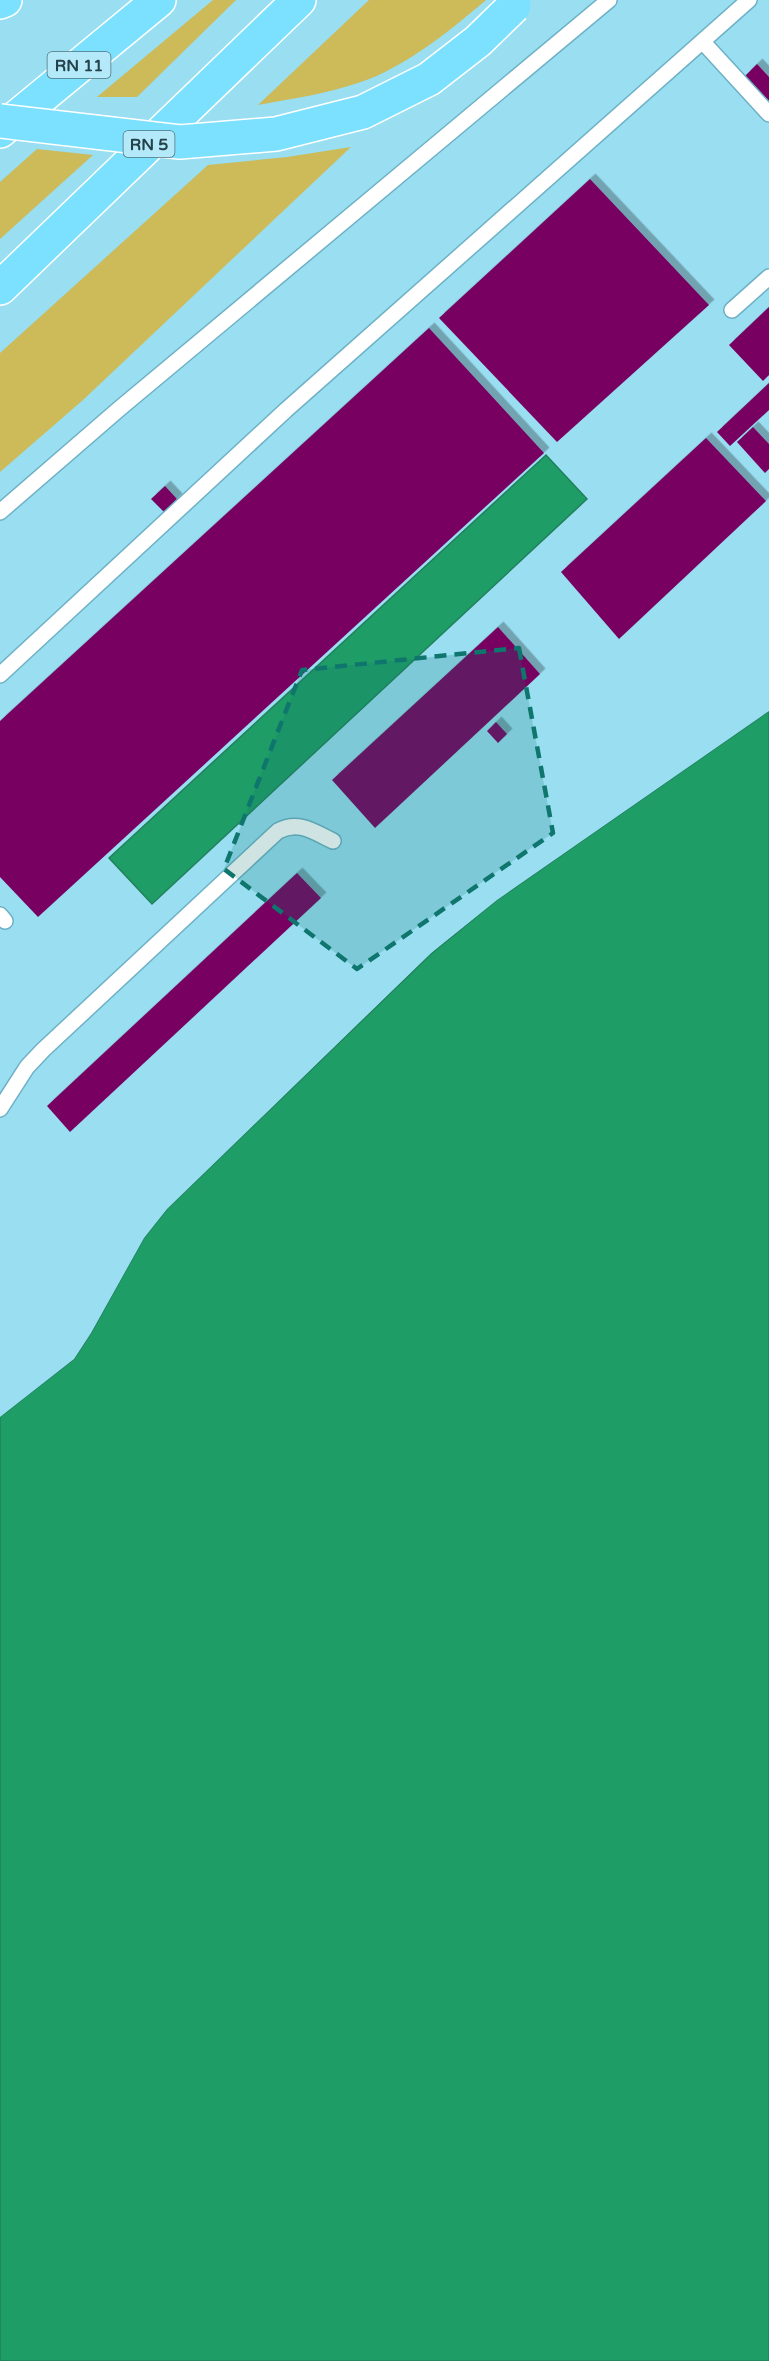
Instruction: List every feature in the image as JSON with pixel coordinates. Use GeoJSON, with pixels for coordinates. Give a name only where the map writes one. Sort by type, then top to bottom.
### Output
{"type":"FeatureCollection","features":[{"type":"Feature","properties":{"kind":"highway"},"geometry":{"type":"LineString","coordinates":[[0,2],[5,0]]}},
{"type":"Feature","properties":{"kind":"highway","name":"RN 11"},"geometry":{"type":"LineString","coordinates":[[0,131],[159,0]]}},
{"type":"Feature","properties":{"kind":"highway","name":"RN 5"},"geometry":{"type":"LineString","coordinates":[[0,288],[299,0]]}},
{"type":"Feature","properties":{"kind":"highway"},"geometry":{"type":"LineString","coordinates":[[0,122],[180,142],[276,134],[363,112],[429,79],[478,41],[516,3]]}},
{"type":"Feature","properties":{"kind":"lane"},"geometry":{"type":"LineString","coordinates":[[0,512],[119,409],[609,0]]}},
{"type":"Feature","properties":{"kind":"lane"},"geometry":{"type":"LineString","coordinates":[[0,675],[286,410],[749,0]]}},
{"type":"Feature","properties":{"kind":"lane"},"geometry":{"type":"LineString","coordinates":[[703,42],[769,114]]}},
{"type":"Feature","properties":{"kind":"lane"},"geometry":{"type":"LineString","coordinates":[[732,310],[769,277]]}},
{"type":"Feature","properties":{"kind":"lane"},"geometry":{"type":"LineString","coordinates":[[0,1109],[16,1082],[43,1050],[278,831],[286,827],[302,826],[333,841]]}},
{"type":"Feature","properties":{"kind":"highlighted area"},"geometry":{"type":"Polygon","coordinates":[[[519,648],[553,833],[357,969],[224,869],[302,670],[519,648]]]}},
{"type":"Feature","properties":{"kind":"shaded area"},"geometry":{"type":"Polygon","coordinates":[[[213,0],[236,0],[137,97],[97,97],[213,0]]]}},
{"type":"Feature","properties":{"kind":"shaded area"},"geometry":{"type":"Polygon","coordinates":[[[369,0],[486,0],[426,48],[375,77],[308,96],[258,105],[369,0]]]}},
{"type":"Feature","properties":{"kind":"shaded area"},"geometry":{"type":"Polygon","coordinates":[[[351,147],[83,400],[0,472],[0,353],[208,165],[287,157],[351,147]]]}},
{"type":"Feature","properties":{"kind":"shaded area"},"geometry":{"type":"Polygon","coordinates":[[[37,149],[93,155],[0,239],[0,182],[37,149]]]}},
{"type":"Feature","properties":{"kind":"shaded area"},"geometry":{"type":"Polygon","coordinates":[[[546,455],[587,499],[152,904],[109,858],[546,455]]]}},
{"type":"Feature","properties":{"kind":"shaded area"},"geometry":{"type":"Polygon","coordinates":[[[769,711],[769,2361],[0,2361],[0,1417],[74,1359],[144,1238],[167,1209],[432,953],[497,900],[769,711]]]}},
{"type":"Feature","properties":{"kind":"pier"},"geometry":{"type":"Polygon","coordinates":[[[769,708],[769,711],[497,900],[431,953],[167,1209],[144,1238],[74,1359],[0,1417],[0,1413],[72,1357],[141,1237],[165,1206],[429,951],[495,898],[769,708]]]}},
{"type":"Feature","properties":{"kind":"building"},"geometry":{"type":"Polygon","coordinates":[[[757,64],[769,77],[769,101],[745,76],[757,64]]]}},
{"type":"Feature","properties":{"kind":"building"},"geometry":{"type":"Polygon","coordinates":[[[590,179],[709,305],[557,442],[439,318],[590,179]]]}},
{"type":"Feature","properties":{"kind":"building"},"geometry":{"type":"Polygon","coordinates":[[[769,307],[769,375],[763,381],[729,345],[769,307]]]}},
{"type":"Feature","properties":{"kind":"building"},"geometry":{"type":"Polygon","coordinates":[[[429,328],[544,453],[38,917],[0,877],[0,721],[429,328]]]}},
{"type":"Feature","properties":{"kind":"building"},"geometry":{"type":"Polygon","coordinates":[[[769,383],[769,410],[730,446],[717,432],[769,383]]]}},
{"type":"Feature","properties":{"kind":"building"},"geometry":{"type":"Polygon","coordinates":[[[753,427],[769,444],[769,469],[765,473],[737,442],[753,427]]]}},
{"type":"Feature","properties":{"kind":"building"},"geometry":{"type":"Polygon","coordinates":[[[706,438],[766,501],[619,639],[561,572],[706,438]]]}},
{"type":"Feature","properties":{"kind":"building"},"geometry":{"type":"Polygon","coordinates":[[[165,486],[177,499],[164,512],[151,499],[165,486]]]}},
{"type":"Feature","properties":{"kind":"building"},"geometry":{"type":"Polygon","coordinates":[[[498,627],[540,674],[375,828],[332,780],[498,627]]]}},
{"type":"Feature","properties":{"kind":"building"},"geometry":{"type":"Polygon","coordinates":[[[496,722],[507,734],[498,743],[487,731],[496,722]]]}},
{"type":"Feature","properties":{"kind":"building"},"geometry":{"type":"Polygon","coordinates":[[[297,873],[321,898],[70,1132],[47,1106],[297,873]]]}}]}
